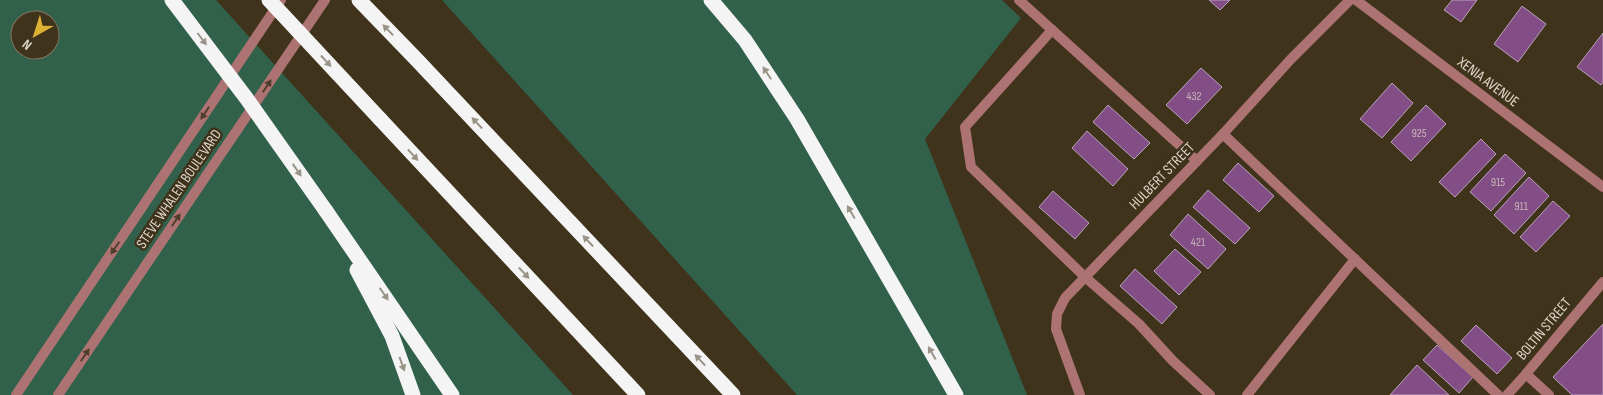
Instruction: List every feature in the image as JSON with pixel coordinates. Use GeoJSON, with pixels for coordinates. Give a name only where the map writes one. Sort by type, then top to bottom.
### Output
{"type":"FeatureCollection","features":[{"type":"Feature","properties":{"kind":"highway"},"geometry":{"type":"LineString","coordinates":[[172,0],[247,99],[452,395]]}},
{"type":"Feature","properties":{"kind":"highway"},"geometry":{"type":"LineString","coordinates":[[268,0],[638,395]]}},
{"type":"Feature","properties":{"kind":"highway"},"geometry":{"type":"LineString","coordinates":[[359,0],[733,395]]}},
{"type":"Feature","properties":{"kind":"highway"},"geometry":{"type":"LineString","coordinates":[[711,0],[745,40],[797,119],[956,395]]}},
{"type":"Feature","properties":{"kind":"highway"},"geometry":{"type":"LineString","coordinates":[[326,211],[392,336],[413,395]]}},
{"type":"Feature","properties":{"kind":"street","name":"STEVE WHALEN BOULEVARD"},"geometry":{"type":"LineString","coordinates":[[16,395],[281,0]]}},
{"type":"Feature","properties":{"kind":"street","name":"STEVE WHALEN BOULEVARD"},"geometry":{"type":"LineString","coordinates":[[58,395],[325,0]]}},
{"type":"Feature","properties":{"kind":"street"},"geometry":{"type":"LineString","coordinates":[[1019,0],[1197,161]]}},
{"type":"Feature","properties":{"kind":"street","name":"HULBERT STREET"},"geometry":{"type":"LineString","coordinates":[[1080,395],[1056,329],[1057,314],[1065,298],[1223,134],[1291,59],[1350,0]]}},
{"type":"Feature","properties":{"kind":"street","name":"XENIA AVENUE"},"geometry":{"type":"LineString","coordinates":[[1356,0],[1603,187]]}},
{"type":"Feature","properties":{"kind":"street"},"geometry":{"type":"LineString","coordinates":[[1052,30],[965,128],[971,167],[1085,277],[1139,324],[1173,361],[1210,395]]}},
{"type":"Feature","properties":{"kind":"street"},"geometry":{"type":"LineString","coordinates":[[1223,134],[1498,395]]}},
{"type":"Feature","properties":{"kind":"street"},"geometry":{"type":"LineString","coordinates":[[1248,395],[1355,259]]}},
{"type":"Feature","properties":{"kind":"street","name":"BOLTIN STREET"},"geometry":{"type":"LineString","coordinates":[[1507,395],[1603,282]]}},
{"type":"Feature","properties":{"kind":"street"},"geometry":{"type":"LineString","coordinates":[[1526,374],[1549,395]]}},
{"type":"Feature","properties":{"kind":"green space"},"geometry":{"type":"Polygon","coordinates":[[[0,0],[216,0],[573,395],[0,395],[0,0]]]}},
{"type":"Feature","properties":{"kind":"green space"},"geometry":{"type":"Polygon","coordinates":[[[442,0],[1002,0],[1021,18],[925,139],[1027,395],[797,395],[442,0]]]}},
{"type":"Feature","properties":{"kind":"building"},"geometry":{"type":"Polygon","coordinates":[[[1209,0],[1230,0],[1220,10],[1209,0]]]}},
{"type":"Feature","properties":{"kind":"building"},"geometry":{"type":"Polygon","coordinates":[[[1452,0],[1477,0],[1461,22],[1444,10],[1452,0]]]}},
{"type":"Feature","properties":{"kind":"building"},"geometry":{"type":"Polygon","coordinates":[[[1522,6],[1546,24],[1518,62],[1494,44],[1522,6]]]}},
{"type":"Feature","properties":{"kind":"building"},"geometry":{"type":"Polygon","coordinates":[[[1603,33],[1603,82],[1601,85],[1577,67],[1603,33]]]}},
{"type":"Feature","properties":{"kind":"building"},"geometry":{"type":"Polygon","coordinates":[[[1201,68],[1222,87],[1187,124],[1166,105],[1201,68]]]}},
{"type":"Feature","properties":{"kind":"building"},"geometry":{"type":"Polygon","coordinates":[[[1392,83],[1413,103],[1382,138],[1360,119],[1392,83]]]}},
{"type":"Feature","properties":{"kind":"building"},"geometry":{"type":"Polygon","coordinates":[[[1108,105],[1150,143],[1134,159],[1093,122],[1108,105]]]}},
{"type":"Feature","properties":{"kind":"building"},"geometry":{"type":"Polygon","coordinates":[[[1426,105],[1446,124],[1411,161],[1391,142],[1426,105]]]}},
{"type":"Feature","properties":{"kind":"building"},"geometry":{"type":"Polygon","coordinates":[[[1087,131],[1128,169],[1113,186],[1072,148],[1087,131]]]}},
{"type":"Feature","properties":{"kind":"building"},"geometry":{"type":"Polygon","coordinates":[[[1481,139],[1496,154],[1455,197],[1439,182],[1481,139]]]}},
{"type":"Feature","properties":{"kind":"building"},"geometry":{"type":"Polygon","coordinates":[[[1505,154],[1526,173],[1491,211],[1470,192],[1505,154]]]}},
{"type":"Feature","properties":{"kind":"building"},"geometry":{"type":"Polygon","coordinates":[[[1238,163],[1274,196],[1259,212],[1223,180],[1238,163]]]}},
{"type":"Feature","properties":{"kind":"building"},"geometry":{"type":"Polygon","coordinates":[[[1529,177],[1549,196],[1514,234],[1494,215],[1529,177]]]}},
{"type":"Feature","properties":{"kind":"building"},"geometry":{"type":"Polygon","coordinates":[[[1208,190],[1250,228],[1235,244],[1193,207],[1208,190]]]}},
{"type":"Feature","properties":{"kind":"building"},"geometry":{"type":"Polygon","coordinates":[[[1053,191],[1089,223],[1075,239],[1039,207],[1053,191]]]}},
{"type":"Feature","properties":{"kind":"building"},"geometry":{"type":"Polygon","coordinates":[[[1553,201],[1570,216],[1536,252],[1520,237],[1553,201]]]}},
{"type":"Feature","properties":{"kind":"building"},"geometry":{"type":"Polygon","coordinates":[[[1188,214],[1226,249],[1208,269],[1170,235],[1188,214]]]}},
{"type":"Feature","properties":{"kind":"building"},"geometry":{"type":"Polygon","coordinates":[[[1175,249],[1201,272],[1179,295],[1154,271],[1175,249]]]}},
{"type":"Feature","properties":{"kind":"building"},"geometry":{"type":"Polygon","coordinates":[[[1135,269],[1177,307],[1162,324],[1120,286],[1135,269]]]}},
{"type":"Feature","properties":{"kind":"building"},"geometry":{"type":"Polygon","coordinates":[[[1603,324],[1603,395],[1572,395],[1553,377],[1603,324]]]}},
{"type":"Feature","properties":{"kind":"building"},"geometry":{"type":"Polygon","coordinates":[[[1476,325],[1512,358],[1497,374],[1461,341],[1476,325]]]}},
{"type":"Feature","properties":{"kind":"building"},"geometry":{"type":"Polygon","coordinates":[[[1437,345],[1473,377],[1459,393],[1423,360],[1437,345]]]}},
{"type":"Feature","properties":{"kind":"building"},"geometry":{"type":"Polygon","coordinates":[[[1417,365],[1449,395],[1390,395],[1417,365]]]}}]}
